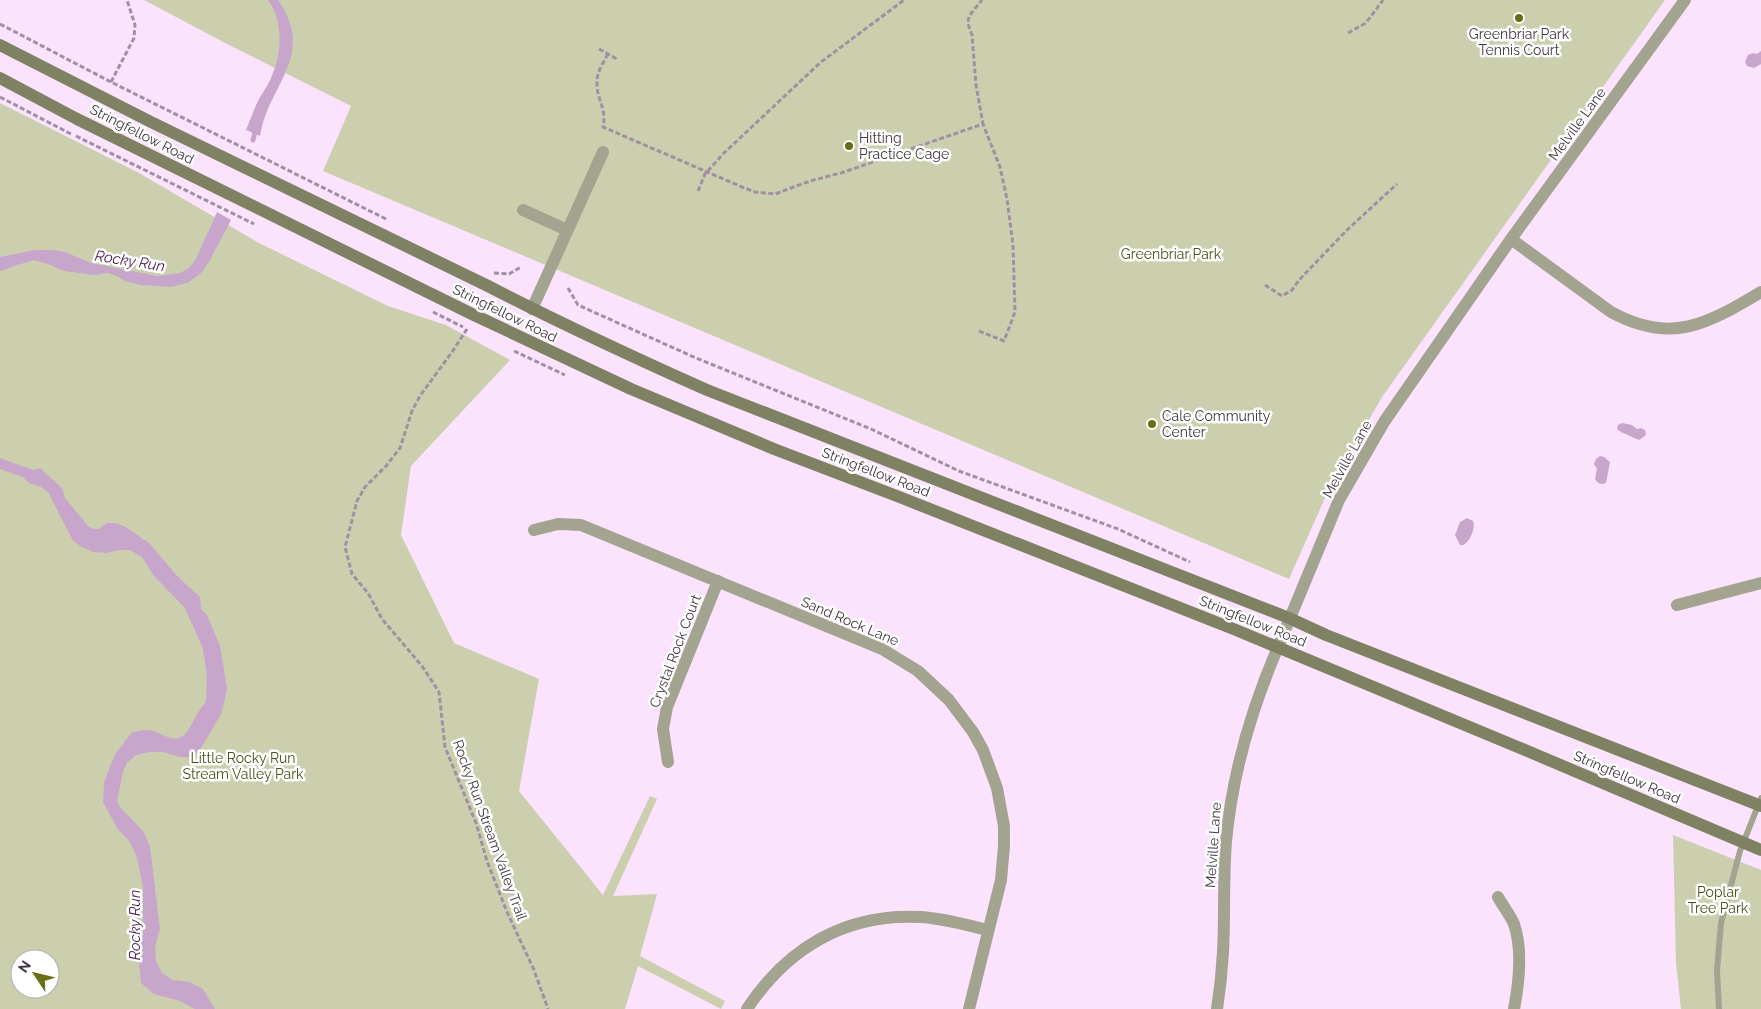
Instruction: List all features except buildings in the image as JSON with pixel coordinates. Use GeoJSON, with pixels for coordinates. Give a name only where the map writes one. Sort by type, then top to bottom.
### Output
{"type":"FeatureCollection","features":[{"type":"Feature","properties":{"kind":"main road","name":"Stringfellow Road"},"geometry":{"type":"LineString","coordinates":[[0,45],[151,122],[532,309],[642,362],[707,390],[1289,618],[1326,635],[1760,803]]}},
{"type":"Feature","properties":{"kind":"main road","name":"Stringfellow Road"},"geometry":{"type":"LineString","coordinates":[[0,78],[77,119],[474,316],[624,386],[774,449],[1278,647],[1761,850]]}},
{"type":"Feature","properties":{"kind":"street","name":"Melville Lane"},"geometry":{"type":"LineString","coordinates":[[1217,1009],[1223,954],[1226,844],[1230,804],[1245,736],[1255,703],[1339,500],[1361,461],[1413,379],[1511,239],[1685,0]]}},
{"type":"Feature","properties":{"kind":"street"},"geometry":{"type":"LineString","coordinates":[[532,309],[603,152]]}},
{"type":"Feature","properties":{"kind":"street"},"geometry":{"type":"LineString","coordinates":[[524,210],[567,230]]}},
{"type":"Feature","properties":{"kind":"street"},"geometry":{"type":"LineString","coordinates":[[1511,239],[1611,312],[1627,320],[1653,328],[1687,328],[1707,322],[1761,292]]}},
{"type":"Feature","properties":{"kind":"street","name":"Sand Rock Lane"},"geometry":{"type":"LineString","coordinates":[[534,530],[558,524],[581,526],[893,654],[933,684],[962,716],[980,744],[997,788],[1004,826],[1001,880],[969,1009]]}},
{"type":"Feature","properties":{"kind":"street","name":"Crystal Rock Court"},"geometry":{"type":"LineString","coordinates":[[668,762],[663,729],[667,707],[718,581]]}},
{"type":"Feature","properties":{"kind":"street"},"geometry":{"type":"LineString","coordinates":[[1677,605],[1761,582]]}},
{"type":"Feature","properties":{"kind":"street"},"geometry":{"type":"LineString","coordinates":[[1498,897],[1513,923],[1517,937],[1519,958],[1514,1009]]}},
{"type":"Feature","properties":{"kind":"street"},"geometry":{"type":"LineString","coordinates":[[747,1009],[768,979],[792,957],[831,933],[861,922],[890,917],[922,917],[988,930]]}},
{"type":"Feature","properties":{"kind":"lane"},"geometry":{"type":"LineString","coordinates":[[1719,1009],[1718,946],[1725,906],[1743,843],[1760,803]]}},
{"type":"Feature","properties":{"kind":"path"},"geometry":{"type":"LineString","coordinates":[[111,82],[134,38],[135,26],[128,0]]}},
{"type":"Feature","properties":{"kind":"path"},"geometry":{"type":"LineString","coordinates":[[698,191],[707,173],[724,153],[821,62],[904,0]]}},
{"type":"Feature","properties":{"kind":"path"},"geometry":{"type":"LineString","coordinates":[[979,331],[1004,341],[1014,312],[1013,244],[1007,199],[1000,167],[983,124],[976,85],[972,34],[968,24],[969,16],[982,0]]}},
{"type":"Feature","properties":{"kind":"path"},"geometry":{"type":"LineString","coordinates":[[1348,33],[1366,23],[1383,0]]}},
{"type":"Feature","properties":{"kind":"path"},"geometry":{"type":"LineString","coordinates":[[0,24],[111,82],[391,221]]}},
{"type":"Feature","properties":{"kind":"path"},"geometry":{"type":"LineString","coordinates":[[599,49],[617,59]]}},
{"type":"Feature","properties":{"kind":"path"},"geometry":{"type":"LineString","coordinates":[[608,54],[598,72],[596,84],[605,117],[603,127],[707,173],[756,192],[775,194],[983,124]]}},
{"type":"Feature","properties":{"kind":"path"},"geometry":{"type":"LineString","coordinates":[[1265,285],[1282,296],[1292,290],[1300,279],[1347,230],[1397,184]]}},
{"type":"Feature","properties":{"kind":"path"},"geometry":{"type":"LineString","coordinates":[[485,268],[494,273],[509,274],[521,267]]}},
{"type":"Feature","properties":{"kind":"path"},"geometry":{"type":"LineString","coordinates":[[568,288],[578,305],[696,358],[871,429],[959,471],[1118,530],[1197,565]]}},
{"type":"Feature","properties":{"kind":"path","name":"Rocky Run Stream Valley Trail"},"geometry":{"type":"LineString","coordinates":[[467,329],[420,396],[412,411],[400,448],[386,466],[365,487],[357,501],[345,547],[352,574],[368,593],[382,619],[422,666],[439,692],[445,747],[476,823],[487,861],[507,912],[534,970],[548,1009]]}},
{"type":"Feature","properties":{"kind":"green space","name":"Greenbriar Park"},"geometry":{"type":"Polygon","coordinates":[[[144,0],[1665,0],[1382,397],[1329,489],[1289,579],[323,171],[351,106],[144,0]]]}},
{"type":"Feature","properties":{"kind":"green space","name":"Little Rocky Run Stream Valley Park"},"geometry":{"type":"Polygon","coordinates":[[[0,103],[139,173],[259,243],[388,306],[446,325],[510,360],[411,466],[401,535],[454,643],[539,679],[519,791],[603,895],[650,796],[657,799],[613,896],[657,894],[640,956],[725,1001],[721,1009],[638,966],[625,1009],[0,1009],[0,103]]]}},
{"type":"Feature","properties":{"kind":"green space","name":"Poplar Tree Park"},"geometry":{"type":"Polygon","coordinates":[[[1673,835],[1761,870],[1761,1009],[1681,1009],[1676,963],[1673,835]]]}},
{"type":"Feature","properties":{"kind":"shaded area"},"geometry":{"type":"Polygon","coordinates":[[[268,0],[278,0],[289,20],[293,38],[292,54],[287,70],[265,118],[260,136],[246,130],[258,101],[270,81],[279,48],[280,38],[277,18],[268,0]]]}},
{"type":"Feature","properties":{"kind":"shaded area"},"geometry":{"type":"Polygon","coordinates":[[[1761,51],[1761,64],[1754,68],[1747,66],[1745,62],[1748,55],[1757,54],[1761,51]]]}},
{"type":"Feature","properties":{"kind":"shaded area"},"geometry":{"type":"Polygon","coordinates":[[[217,212],[231,220],[209,262],[201,273],[189,282],[172,287],[141,285],[125,281],[108,273],[94,275],[64,271],[33,260],[0,271],[0,257],[35,250],[53,250],[65,252],[91,263],[157,276],[180,273],[189,268],[196,259],[217,212]]]}},
{"type":"Feature","properties":{"kind":"shaded area"},"geometry":{"type":"Polygon","coordinates":[[[1622,423],[1645,430],[1646,435],[1639,440],[1621,432],[1617,429],[1618,425],[1622,423]]]}},
{"type":"Feature","properties":{"kind":"shaded area"},"geometry":{"type":"Polygon","coordinates":[[[1600,456],[1610,462],[1606,483],[1603,484],[1598,483],[1595,479],[1597,469],[1594,464],[1600,456]]]}},
{"type":"Feature","properties":{"kind":"shaded area"},"geometry":{"type":"Polygon","coordinates":[[[0,458],[33,470],[40,468],[62,488],[65,498],[88,526],[99,529],[107,523],[115,523],[124,526],[149,543],[179,578],[200,597],[201,609],[207,615],[220,646],[227,688],[221,714],[203,745],[197,753],[189,757],[180,757],[163,752],[136,755],[127,763],[123,772],[117,801],[120,807],[144,832],[150,847],[160,929],[155,947],[156,961],[162,973],[173,980],[189,982],[203,989],[215,1009],[195,1009],[180,1001],[154,994],[141,983],[138,953],[143,932],[143,887],[137,858],[130,842],[117,828],[103,802],[104,783],[110,766],[116,753],[132,732],[147,730],[177,738],[187,732],[206,702],[207,676],[203,649],[185,608],[154,576],[142,557],[130,550],[107,553],[93,552],[73,541],[48,492],[41,487],[29,483],[23,477],[0,469],[0,458]]]}},
{"type":"Feature","properties":{"kind":"shaded area"},"geometry":{"type":"Polygon","coordinates":[[[1467,518],[1473,521],[1473,530],[1468,541],[1460,545],[1455,535],[1460,522],[1467,518]]]}},
{"type":"Feature","properties":{"kind":"waterway","name":"Rocky Run"},"geometry":{"type":"LineString","coordinates":[[253,140],[256,128]]}},
{"type":"Feature","properties":{"kind":"place","name":"Greenbriar Park Tennis Court"},"geometry":{"type":"Point","coordinates":[1519,18]}},
{"type":"Feature","properties":{"kind":"place","name":"Hitting Practice Cage"},"geometry":{"type":"Point","coordinates":[849,146]}},
{"type":"Feature","properties":{"kind":"place","name":"Cale Community Center"},"geometry":{"type":"Point","coordinates":[1152,424]}}]}
